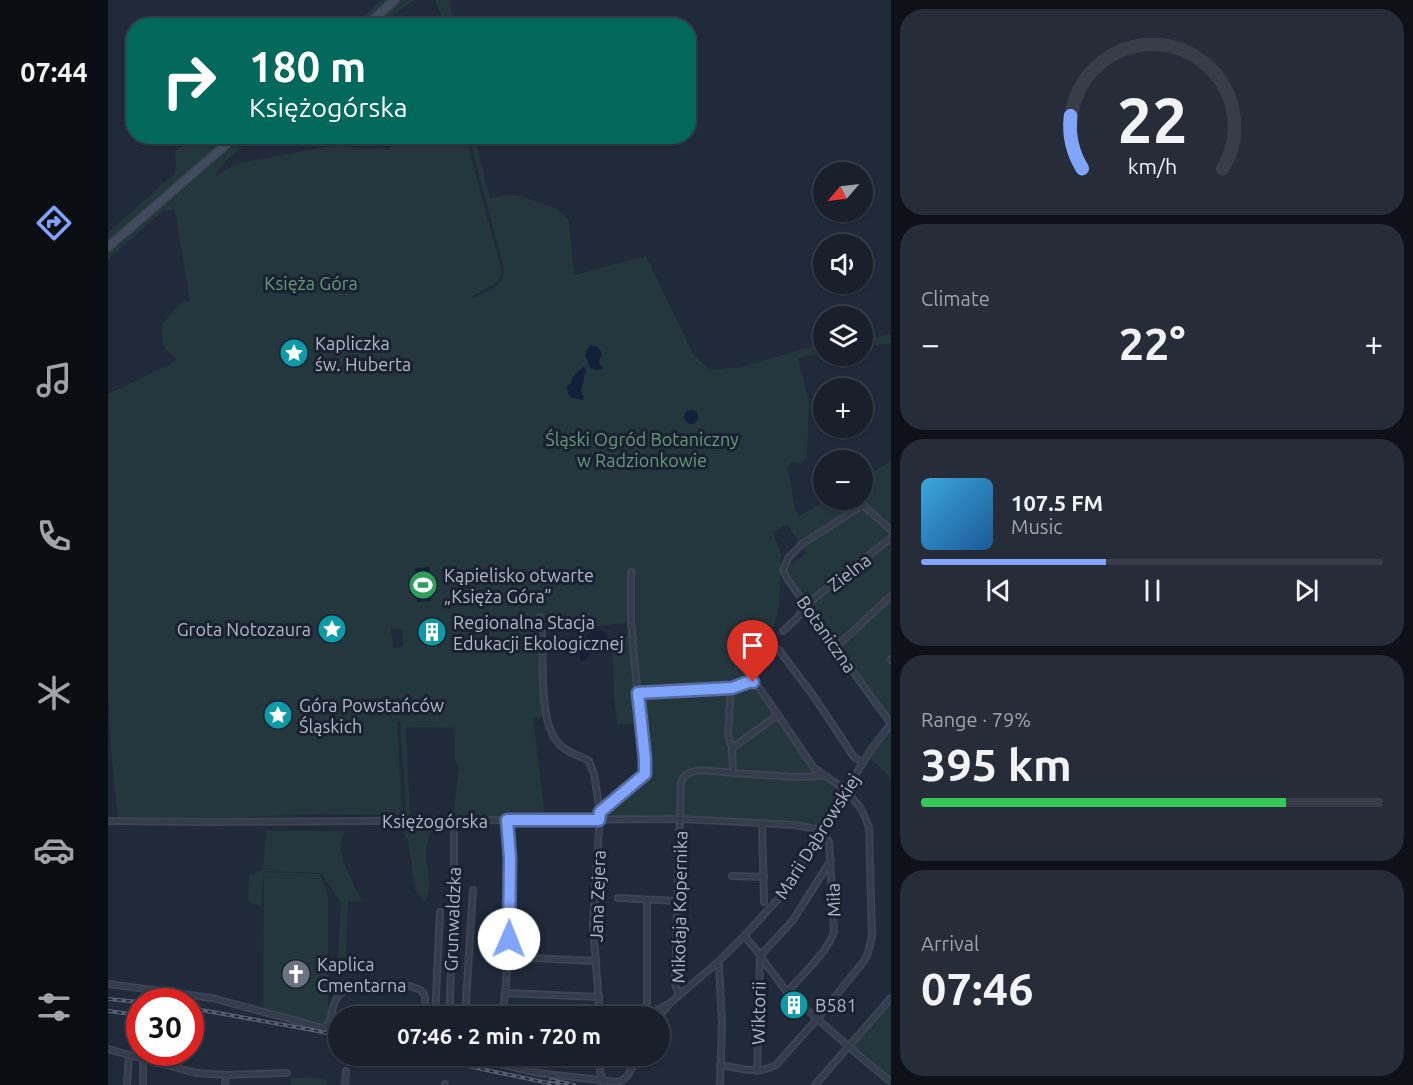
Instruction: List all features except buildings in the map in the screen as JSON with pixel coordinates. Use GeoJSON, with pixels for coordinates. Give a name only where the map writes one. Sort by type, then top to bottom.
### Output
{"type":"FeatureCollection","features":[{"type":"Feature","properties":{"kind":"main road"},"geometry":{"type":"LineString","coordinates":[[375,18],[395,0]]}},
{"type":"Feature","properties":{"kind":"main road"},"geometry":{"type":"LineString","coordinates":[[108,247],[227,144]]}},
{"type":"Feature","properties":{"kind":"street","name":"Botaniczna"},"geometry":{"type":"LineString","coordinates":[[855,510],[802,544],[789,557],[783,570],[891,724]]}},
{"type":"Feature","properties":{"kind":"street"},"geometry":{"type":"LineString","coordinates":[[869,510],[891,530]]}},
{"type":"Feature","properties":{"kind":"street"},"geometry":{"type":"LineString","coordinates":[[886,525],[891,519]]}},
{"type":"Feature","properties":{"kind":"street","name":"Zielna"},"geometry":{"type":"LineString","coordinates":[[783,631],[797,618],[806,605],[891,538]]}},
{"type":"Feature","properties":{"kind":"street"},"geometry":{"type":"LineString","coordinates":[[600,812],[645,774],[631,621],[631,572]]}},
{"type":"Feature","properties":{"kind":"street"},"geometry":{"type":"LineString","coordinates":[[836,647],[891,597]]}},
{"type":"Feature","properties":{"kind":"street","name":"Jana Zejera"},"geometry":{"type":"LineString","coordinates":[[540,617],[543,690],[549,727],[555,740],[562,747],[589,761],[594,774],[600,812],[592,925],[599,1006]]}},
{"type":"Feature","properties":{"kind":"street"},"geometry":{"type":"LineString","coordinates":[[779,650],[815,698],[854,757],[863,763]]}},
{"type":"Feature","properties":{"kind":"street"},"geometry":{"type":"LineString","coordinates":[[638,693],[732,688],[751,681],[755,682],[814,768],[857,801],[869,828],[872,936],[864,961],[776,1065],[757,1071],[720,1065]]}},
{"type":"Feature","properties":{"kind":"street"},"geometry":{"type":"LineString","coordinates":[[732,688],[728,734],[732,748],[733,773],[795,777],[824,776]]}},
{"type":"Feature","properties":{"kind":"street"},"geometry":{"type":"LineString","coordinates":[[732,748],[778,715]]}},
{"type":"Feature","properties":{"kind":"street","name":"Marii Dąbrowskiej"},"geometry":{"type":"LineString","coordinates":[[669,1004],[718,962],[781,896],[878,739],[891,724]]}},
{"type":"Feature","properties":{"kind":"street","name":"Mikołaja Kopernika"},"geometry":{"type":"LineString","coordinates":[[679,995],[675,984],[682,778],[693,771],[733,773]]}},
{"type":"Feature","properties":{"kind":"street","name":"Księżogórska"},"geometry":{"type":"LineString","coordinates":[[108,821],[681,819],[795,825],[820,832]]}},
{"type":"Feature","properties":{"kind":"street","name":"Grunwaldzka"},"geometry":{"type":"LineString","coordinates":[[449,1006],[454,907],[454,820]]}},
{"type":"Feature","properties":{"kind":"street"},"geometry":{"type":"LineString","coordinates":[[503,1006],[508,957],[510,858],[507,820]]}},
{"type":"Feature","properties":{"kind":"street"},"geometry":{"type":"LineString","coordinates":[[762,823],[764,902]]}},
{"type":"Feature","properties":{"kind":"street","name":"Miła"},"geometry":{"type":"LineString","coordinates":[[787,992],[824,951],[833,936],[829,842],[820,832]]}},
{"type":"Feature","properties":{"kind":"street"},"geometry":{"type":"LineString","coordinates":[[760,956],[793,920],[831,860]]}},
{"type":"Feature","properties":{"kind":"street"},"geometry":{"type":"LineString","coordinates":[[732,876],[764,877]]}},
{"type":"Feature","properties":{"kind":"street"},"geometry":{"type":"LineString","coordinates":[[466,1006],[473,890]]}},
{"type":"Feature","properties":{"kind":"street"},"geometry":{"type":"LineString","coordinates":[[618,898],[677,901]]}},
{"type":"Feature","properties":{"kind":"street"},"geometry":{"type":"LineString","coordinates":[[646,1006],[647,900]]}},
{"type":"Feature","properties":{"kind":"street"},"geometry":{"type":"LineString","coordinates":[[436,1006],[440,912]]}},
{"type":"Feature","properties":{"kind":"street"},"geometry":{"type":"LineString","coordinates":[[744,936],[787,992],[891,1082]]}},
{"type":"Feature","properties":{"kind":"street","name":"Wiktorii"},"geometry":{"type":"LineString","coordinates":[[757,1071],[760,956]]}},
{"type":"Feature","properties":{"kind":"street"},"geometry":{"type":"LineString","coordinates":[[508,957],[596,961]]}},
{"type":"Feature","properties":{"kind":"street"},"geometry":{"type":"LineString","coordinates":[[718,962],[722,1024],[720,1085]]}},
{"type":"Feature","properties":{"kind":"street"},"geometry":{"type":"LineString","coordinates":[[108,984],[212,998],[328,1029]]}},
{"type":"Feature","properties":{"kind":"street"},"geometry":{"type":"LineString","coordinates":[[332,1006],[342,993],[352,987],[405,984],[423,992],[424,1006]]}},
{"type":"Feature","properties":{"kind":"street"},"geometry":{"type":"LineString","coordinates":[[505,993],[599,997]]}},
{"type":"Feature","properties":{"kind":"street"},"geometry":{"type":"LineString","coordinates":[[815,1085],[891,998]]}},
{"type":"Feature","properties":{"kind":"street"},"geometry":{"type":"LineString","coordinates":[[665,1006],[669,1004]]}},
{"type":"Feature","properties":{"kind":"street"},"geometry":{"type":"LineString","coordinates":[[324,1028],[328,1026]]}},
{"type":"Feature","properties":{"kind":"street"},"geometry":{"type":"LineString","coordinates":[[108,1049],[126,1054]]}},
{"type":"Feature","properties":{"kind":"street"},"geometry":{"type":"LineString","coordinates":[[127,1085],[128,1066]]}},
{"type":"Feature","properties":{"kind":"street"},"geometry":{"type":"LineString","coordinates":[[143,1066],[143,1085]]}},
{"type":"Feature","properties":{"kind":"street"},"geometry":{"type":"LineString","coordinates":[[170,1066],[196,1073],[226,1075],[287,1073]]}},
{"type":"Feature","properties":{"kind":"street"},"geometry":{"type":"LineString","coordinates":[[508,1066],[604,1083],[624,1083],[632,1066]]}},
{"type":"Feature","properties":{"kind":"street"},"geometry":{"type":"LineString","coordinates":[[600,1066],[604,1083]]}},
{"type":"Feature","properties":{"kind":"street"},"geometry":{"type":"LineString","coordinates":[[345,1085],[346,1071]]}},
{"type":"Feature","properties":{"kind":"street"},"geometry":{"type":"LineString","coordinates":[[225,1085],[226,1075]]}},
{"type":"Feature","properties":{"kind":"green space"},"geometry":{"type":"Polygon","coordinates":[[[382,0],[390,0],[368,18],[360,18],[382,0]]]}},
{"type":"Feature","properties":{"kind":"green space"},"geometry":{"type":"Polygon","coordinates":[[[401,0],[415,0],[390,18],[380,18],[401,0]]]}},
{"type":"Feature","properties":{"kind":"green space"},"geometry":{"type":"Polygon","coordinates":[[[435,0],[450,0],[452,18],[442,18],[435,0]]]}},
{"type":"Feature","properties":{"kind":"green space"},"geometry":{"type":"Polygon","coordinates":[[[185,144],[222,144],[108,241],[108,233],[175,173],[175,151],[185,144]]]}},
{"type":"Feature","properties":{"kind":"green space"},"geometry":{"type":"Polygon","coordinates":[[[234,144],[246,144],[227,160],[215,176],[234,165],[249,161],[331,146],[389,149],[392,144],[468,144],[502,272],[494,284],[473,295],[472,298],[474,298],[500,283],[503,272],[503,264],[471,144],[477,144],[490,198],[520,196],[555,208],[565,215],[569,222],[574,275],[646,256],[693,354],[710,370],[742,367],[813,347],[813,355],[798,358],[809,402],[807,457],[800,465],[793,461],[787,467],[798,517],[813,508],[873,510],[873,472],[891,461],[890,719],[786,571],[786,568],[806,553],[787,524],[773,532],[781,554],[779,607],[774,627],[752,635],[750,654],[754,685],[810,766],[818,775],[841,791],[820,824],[815,827],[792,823],[652,816],[602,816],[601,808],[641,772],[638,723],[617,725],[614,697],[612,637],[631,635],[629,623],[571,628],[548,625],[538,620],[510,627],[511,630],[535,626],[539,628],[541,687],[545,717],[533,718],[545,818],[453,817],[459,769],[455,758],[454,728],[421,727],[406,728],[410,817],[406,817],[400,721],[397,722],[402,811],[400,818],[385,815],[312,814],[206,819],[118,818],[108,689],[108,394],[170,364],[177,358],[165,348],[162,340],[162,324],[182,302],[190,301],[175,209],[163,211],[108,259],[108,252],[234,144]],[[391,629],[393,648],[403,647],[402,629],[391,629]]]}},
{"type":"Feature","properties":{"kind":"green space"},"geometry":{"type":"Polygon","coordinates":[[[891,334],[891,343],[873,346],[873,337],[891,334]]]}},
{"type":"Feature","properties":{"kind":"green space"},"geometry":{"type":"Polygon","coordinates":[[[891,729],[891,781],[870,758],[880,741],[891,729]]]}},
{"type":"Feature","properties":{"kind":"green space"},"geometry":{"type":"Polygon","coordinates":[[[451,825],[430,833],[426,848],[429,891],[425,902],[415,889],[408,840],[400,828],[451,825]]]}},
{"type":"Feature","properties":{"kind":"green space"},"geometry":{"type":"Polygon","coordinates":[[[266,831],[345,831],[340,844],[344,864],[362,901],[348,901],[346,961],[338,958],[341,902],[321,873],[264,871],[261,906],[248,902],[249,876],[263,869],[266,831]]]}},
{"type":"Feature","properties":{"kind":"green space"},"geometry":{"type":"Polygon","coordinates":[[[264,872],[320,874],[328,897],[328,1023],[324,1027],[263,1009],[264,872]]]}},
{"type":"Feature","properties":{"kind":"green space"},"geometry":{"type":"Polygon","coordinates":[[[891,1003],[891,1078],[853,1046],[891,1003]]]}},
{"type":"Feature","properties":{"kind":"green space"},"geometry":{"type":"Polygon","coordinates":[[[291,1077],[327,1079],[326,1085],[291,1085],[291,1077]]]}},
{"type":"Feature","properties":{"kind":"water"},"geometry":{"type":"Polygon","coordinates":[[[590,345],[598,347],[602,354],[599,362],[603,369],[590,368],[585,354],[590,345]]]}},
{"type":"Feature","properties":{"kind":"water"},"geometry":{"type":"Polygon","coordinates":[[[584,367],[586,369],[581,391],[583,400],[572,398],[568,394],[567,386],[584,367]]]}},
{"type":"Feature","properties":{"kind":"water"},"geometry":{"type":"Polygon","coordinates":[[[688,410],[694,410],[698,417],[694,424],[688,424],[684,420],[684,414],[688,410]]]}},
{"type":"Feature","properties":{"kind":"water","name":"Kąpielisko otwarte „Księża Góra”"},"geometry":{"type":"Polygon","coordinates":[[[429,567],[431,601],[417,602],[415,568],[429,567]]]}},
{"type":"Feature","properties":{"kind":"water"},"geometry":{"type":"Polygon","coordinates":[[[596,630],[606,634],[607,640],[591,650],[583,661],[577,651],[579,644],[583,640],[591,639],[586,636],[596,630]]]}},
{"type":"Feature","properties":{"kind":"railway"},"geometry":{"type":"LineString","coordinates":[[108,999],[126,1001]]}},
{"type":"Feature","properties":{"kind":"railway"},"geometry":{"type":"LineString","coordinates":[[108,1011],[126,1013]]}},
{"type":"Feature","properties":{"kind":"railway"},"geometry":{"type":"LineString","coordinates":[[204,1011],[328,1033]]}},
{"type":"Feature","properties":{"kind":"railway"},"geometry":{"type":"LineString","coordinates":[[467,1066],[558,1085]]}},
{"type":"Feature","properties":{"kind":"railway"},"geometry":{"type":"LineString","coordinates":[[551,1080],[574,1085]]}},
{"type":"Feature","properties":{"kind":"place","name":"Kapliczka św. Huberta"},"geometry":{"type":"Point","coordinates":[294,353]}},
{"type":"Feature","properties":{"kind":"place","name":"Kąpielisko otwarte „Księża Góra”"},"geometry":{"type":"Point","coordinates":[423,585]}},
{"type":"Feature","properties":{"kind":"place","name":"Grota Notozaura"},"geometry":{"type":"Point","coordinates":[332,629]}},
{"type":"Feature","properties":{"kind":"place","name":"Regionalna Stacja Edukacji Ekologicznej"},"geometry":{"type":"Point","coordinates":[432,632]}},
{"type":"Feature","properties":{"kind":"place","name":"Góra Powstańców Śląskich"},"geometry":{"type":"Point","coordinates":[278,715]}},
{"type":"Feature","properties":{"kind":"place","name":"Kaplica Cmentarna"},"geometry":{"type":"Point","coordinates":[296,974]}},
{"type":"Feature","properties":{"kind":"place","name":"B581"},"geometry":{"type":"Point","coordinates":[794,1005]}},
{"type":"Feature","properties":{"kind":"route"},"geometry":{"type":"LineString","coordinates":[[509,939],[510,858],[507,820],[599,820],[600,812],[645,774],[638,693],[732,688],[745,682],[753,682]]}},
{"type":"Feature","properties":{"kind":"park label","name":"Księża Góra"},"geometry":{"type":"Point","coordinates":[311,283]}},
{"type":"Feature","properties":{"kind":"park label","name":"Śląski Ogród Botaniczny w Radzionkowie"},"geometry":{"type":"Point","coordinates":[642,449]}}]}
